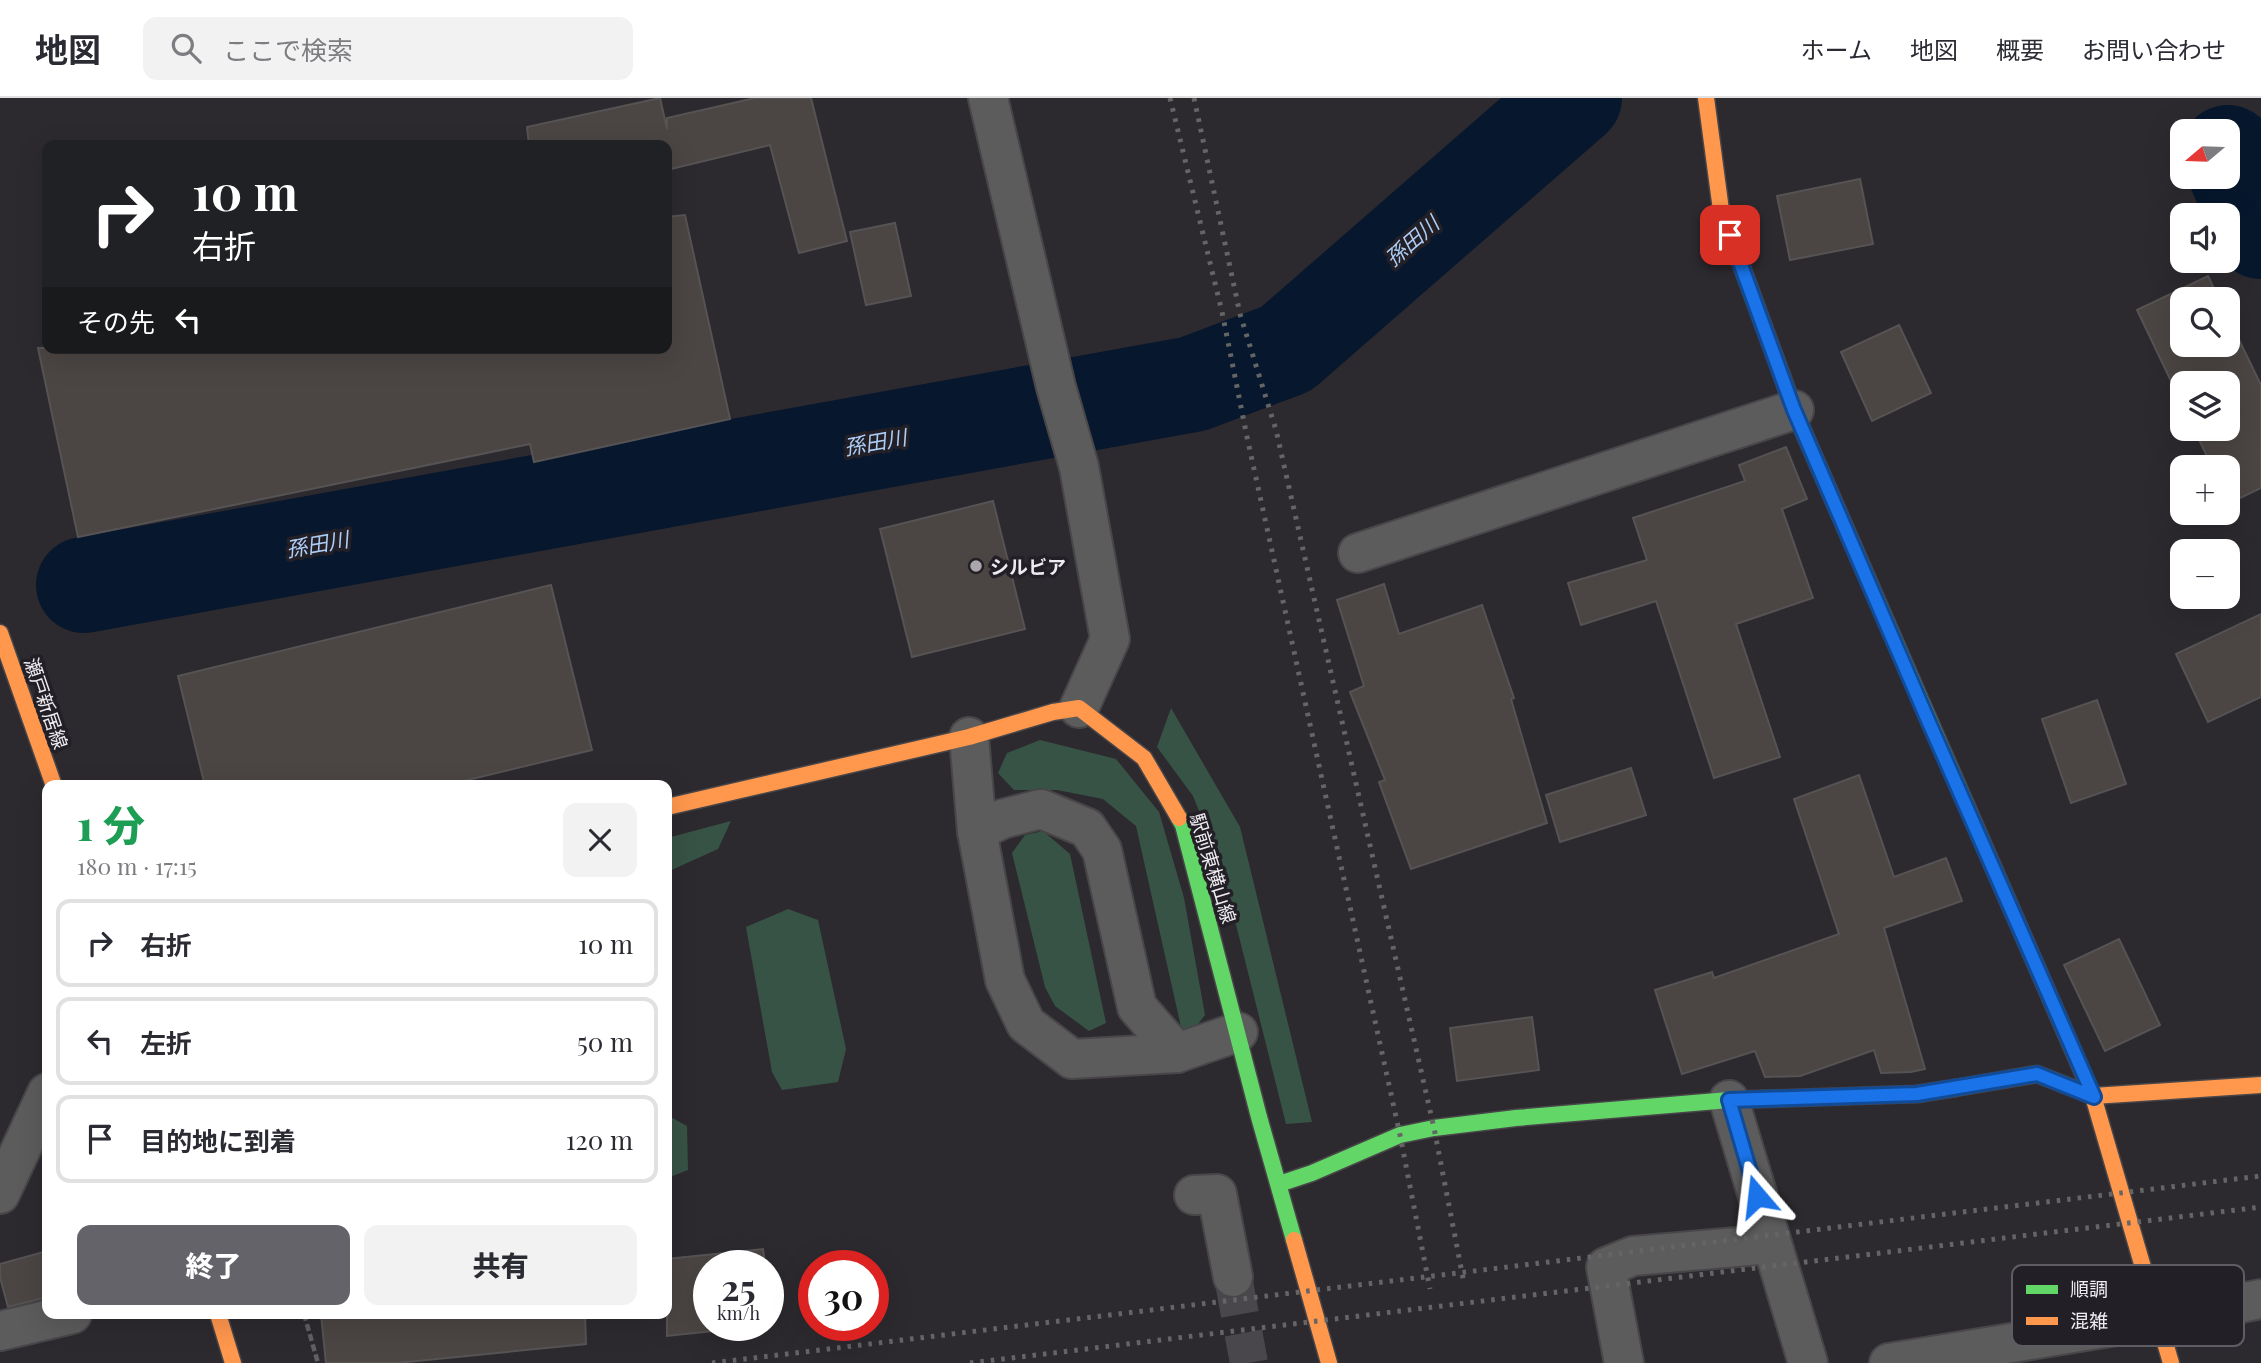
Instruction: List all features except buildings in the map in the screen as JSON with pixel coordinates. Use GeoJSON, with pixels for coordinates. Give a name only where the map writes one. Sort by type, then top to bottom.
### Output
{"type":"FeatureCollection","features":[{"type":"Feature","properties":{"kind":"street"},"geometry":{"type":"LineString","coordinates":[[672,806],[969,737],[1053,712],[1079,708],[1110,639],[1079,467],[1056,387],[988,98]]}},
{"type":"Feature","properties":{"kind":"street"},"geometry":{"type":"LineString","coordinates":[[1706,99],[1721,210],[1794,410],[2094,1097],[2143,1265]]}},
{"type":"Feature","properties":{"kind":"street"},"geometry":{"type":"LineString","coordinates":[[1358,553],[1794,410]]}},
{"type":"Feature","properties":{"kind":"street","name":"瀬戸新居線"},"geometry":{"type":"LineString","coordinates":[[0,633],[52,780]]}},
{"type":"Feature","properties":{"kind":"street","name":"駅前東横山線"},"geometry":{"type":"LineString","coordinates":[[1079,708],[1144,758],[1183,825],[1259,1116],[1329,1363]]}},
{"type":"Feature","properties":{"kind":"street"},"geometry":{"type":"LineString","coordinates":[[969,737],[977,831],[1005,980],[1026,1024],[1072,1059],[1177,1053],[1238,1032]]}},
{"type":"Feature","properties":{"kind":"street"},"geometry":{"type":"LineString","coordinates":[[977,831],[1002,819],[1041,808],[1087,828],[1102,850],[1137,1007],[1177,1053]]}},
{"type":"Feature","properties":{"kind":"street"},"geometry":{"type":"LineString","coordinates":[[1279,1184],[1312,1173],[1400,1135],[1516,1118],[1729,1100],[1917,1094],[2037,1074],[2094,1097],[2261,1085]]}},
{"type":"Feature","properties":{"kind":"street"},"geometry":{"type":"LineString","coordinates":[[1729,1100],[1808,1363]]}},
{"type":"Feature","properties":{"kind":"street"},"geometry":{"type":"LineString","coordinates":[[0,1194],[42,1104]]}},
{"type":"Feature","properties":{"kind":"street"},"geometry":{"type":"LineString","coordinates":[[1194,1195],[1217,1194],[1233,1277]]}},
{"type":"Feature","properties":{"kind":"street"},"geometry":{"type":"LineString","coordinates":[[1624,1363],[1606,1266],[1633,1256],[1772,1244]]}},
{"type":"Feature","properties":{"kind":"street"},"geometry":{"type":"LineString","coordinates":[[0,1331],[51,1319]]}},
{"type":"Feature","properties":{"kind":"street"},"geometry":{"type":"LineString","coordinates":[[220,1319],[233,1363]]}},
{"type":"Feature","properties":{"kind":"street"},"geometry":{"type":"LineString","coordinates":[[1889,1363],[2012,1343]]}},
{"type":"Feature","properties":{"kind":"street"},"geometry":{"type":"LineString","coordinates":[[2166,1346],[2171,1363]]}},
{"type":"Feature","properties":{"kind":"path"},"geometry":{"type":"LineString","coordinates":[[305,1319],[318,1363]]}},
{"type":"Feature","properties":{"kind":"green space"},"geometry":{"type":"Polygon","coordinates":[[[1171,708],[1240,827],[1312,1122],[1286,1124],[1221,865],[1193,796],[1157,747],[1171,708]]]}},
{"type":"Feature","properties":{"kind":"green space"},"geometry":{"type":"Polygon","coordinates":[[[1040,740],[1116,759],[1159,812],[1184,898],[1205,1015],[1191,1033],[1181,1027],[1136,826],[1103,799],[1057,790],[1014,790],[998,773],[1007,753],[1040,740]]]}},
{"type":"Feature","properties":{"kind":"green space"},"geometry":{"type":"Polygon","coordinates":[[[731,821],[718,849],[672,870],[672,837],[731,821]]]}},
{"type":"Feature","properties":{"kind":"green space"},"geometry":{"type":"Polygon","coordinates":[[[1043,831],[1070,854],[1106,1023],[1089,1031],[1055,1006],[1045,987],[1012,853],[1025,835],[1043,831]]]}},
{"type":"Feature","properties":{"kind":"green space"},"geometry":{"type":"Polygon","coordinates":[[[788,909],[818,920],[846,1049],[838,1082],[782,1090],[772,1072],[746,927],[788,909]]]}},
{"type":"Feature","properties":{"kind":"green space"},"geometry":{"type":"Polygon","coordinates":[[[672,1118],[687,1126],[688,1170],[672,1176],[672,1118]]]}},
{"type":"Feature","properties":{"kind":"waterway","name":"孫田川"},"geometry":{"type":"LineString","coordinates":[[84,585],[1193,384],[1286,349],[1574,98]]}},
{"type":"Feature","properties":{"kind":"waterway","name":"孫田川"},"geometry":{"type":"LineString","coordinates":[[2240,181],[2261,231]]}},
{"type":"Feature","properties":{"kind":"tunnel"},"geometry":{"type":"LineString","coordinates":[[1233,1277],[1249,1363]]}},
{"type":"Feature","properties":{"kind":"railway"},"geometry":{"type":"LineString","coordinates":[[1170,98],[1222,312],[1400,1135],[1430,1289]]}},
{"type":"Feature","properties":{"kind":"railway"},"geometry":{"type":"LineString","coordinates":[[1194,98],[1240,314],[1276,430],[1434,1128],[1464,1283]]}},
{"type":"Feature","properties":{"kind":"railway"},"geometry":{"type":"LineString","coordinates":[[712,1363],[2261,1176]]}},
{"type":"Feature","properties":{"kind":"railway"},"geometry":{"type":"LineString","coordinates":[[970,1363],[2261,1207]]}},
{"type":"Feature","properties":{"kind":"traffic: fast"},"geometry":{"type":"LineString","coordinates":[[1782,376],[1794,410],[2052,1002]]}},
{"type":"Feature","properties":{"kind":"traffic: fast"},"geometry":{"type":"LineString","coordinates":[[1179,818],[1294,1240]]}},
{"type":"Feature","properties":{"kind":"traffic: fast"},"geometry":{"type":"LineString","coordinates":[[1279,1184],[1312,1173],[1400,1135],[1434,1128],[1516,1118],[1729,1100],[1917,1094],[1955,1088]]}},
{"type":"Feature","properties":{"kind":"traffic: slow"},"geometry":{"type":"LineString","coordinates":[[1706,98],[1721,210],[1782,376]]}},
{"type":"Feature","properties":{"kind":"traffic: slow"},"geometry":{"type":"LineString","coordinates":[[0,633],[52,780]]}},
{"type":"Feature","properties":{"kind":"traffic: slow"},"geometry":{"type":"LineString","coordinates":[[672,806],[969,737],[1053,712],[1079,708],[1144,758],[1179,818]]}},
{"type":"Feature","properties":{"kind":"traffic: slow"},"geometry":{"type":"LineString","coordinates":[[2052,1002],[2093,1096],[2142,1265]]}},
{"type":"Feature","properties":{"kind":"traffic: slow"},"geometry":{"type":"LineString","coordinates":[[1955,1088],[2037,1074],[2093,1096],[2261,1085]]}},
{"type":"Feature","properties":{"kind":"traffic: slow"},"geometry":{"type":"LineString","coordinates":[[1294,1240],[1329,1363]]}},
{"type":"Feature","properties":{"kind":"traffic: slow"},"geometry":{"type":"LineString","coordinates":[[220,1319],[233,1363]]}},
{"type":"Feature","properties":{"kind":"traffic: slow"},"geometry":{"type":"LineString","coordinates":[[2166,1346],[2171,1363]]}},
{"type":"Feature","properties":{"kind":"place","name":"シルビア"},"geometry":{"type":"Point","coordinates":[976,566]}},
{"type":"Feature","properties":{"kind":"route"},"geometry":{"type":"LineString","coordinates":[[1730,235],[1794,410],[2094,1097],[2037,1074],[1917,1094],[1729,1100],[1757,1196]]}}]}
